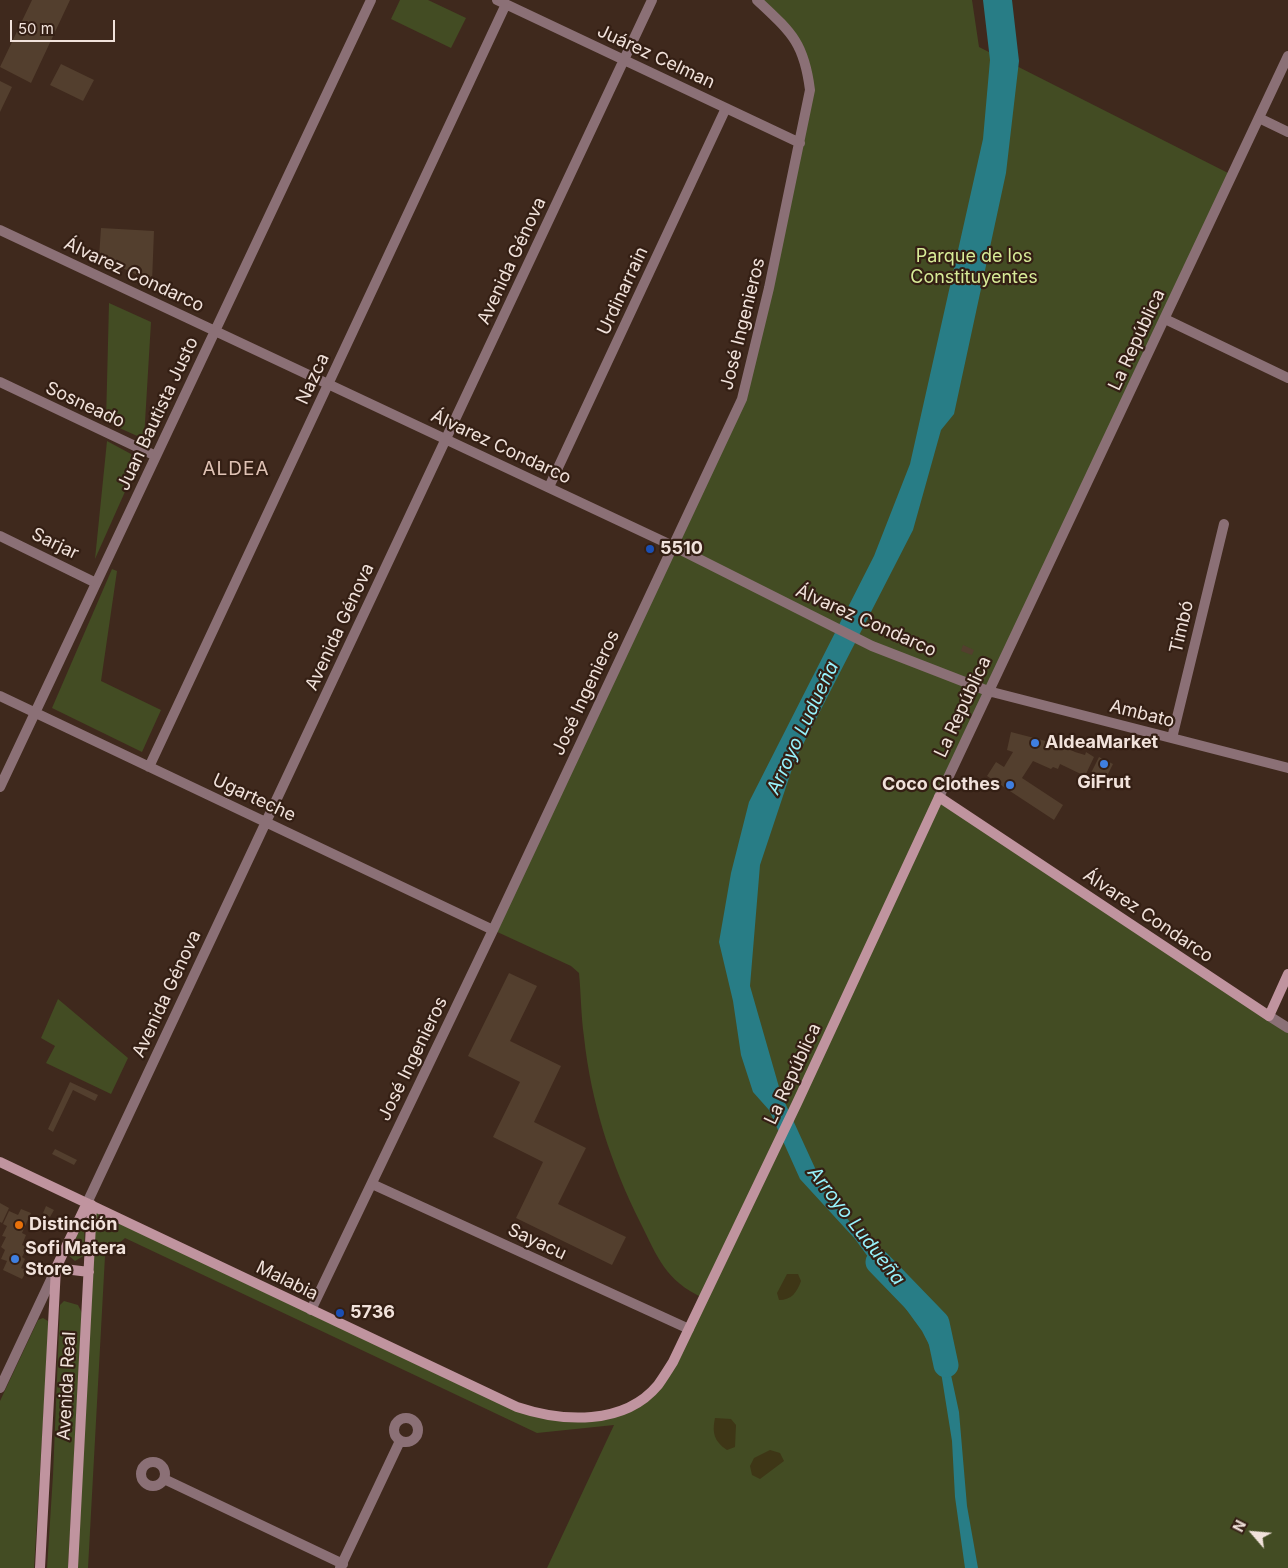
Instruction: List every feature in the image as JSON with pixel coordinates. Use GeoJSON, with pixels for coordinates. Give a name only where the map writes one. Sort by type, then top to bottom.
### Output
{"type":"FeatureCollection","features":[{"type":"Feature","properties":{"kind":"main road","name":"Álvarez Condarco"},"geometry":{"type":"LineString","coordinates":[[939,797],[1269,1016]]}},
{"type":"Feature","properties":{"kind":"main road","name":"La República"},"geometry":{"type":"LineString","coordinates":[[623,1409],[657,1386],[673,1362],[797,1103],[939,797]]}},
{"type":"Feature","properties":{"kind":"main road"},"geometry":{"type":"LineString","coordinates":[[1269,1016],[1288,974]]}},
{"type":"Feature","properties":{"kind":"main road","name":"Malabia"},"geometry":{"type":"LineString","coordinates":[[0,1162],[517,1407],[537,1414],[578,1418],[602,1416],[623,1409]]}},
{"type":"Feature","properties":{"kind":"main road","name":"Avenida Génova"},"geometry":{"type":"LineString","coordinates":[[56,1268],[89,1204]]}},
{"type":"Feature","properties":{"kind":"main road","name":"Avenida Real"},"geometry":{"type":"LineString","coordinates":[[73,1568],[89,1272],[89,1204]]}},
{"type":"Feature","properties":{"kind":"main road"},"geometry":{"type":"LineString","coordinates":[[56,1268],[89,1272]]}},
{"type":"Feature","properties":{"kind":"main road","name":"Avenida Real"},"geometry":{"type":"LineString","coordinates":[[40,1568],[56,1268]]}},
{"type":"Feature","properties":{"kind":"street","name":"Juan Bautista Justo"},"geometry":{"type":"LineString","coordinates":[[0,787],[371,0]]}},
{"type":"Feature","properties":{"kind":"street","name":"Avenida Génova"},"geometry":{"type":"LineString","coordinates":[[89,1204],[652,0]]}},
{"type":"Feature","properties":{"kind":"street","name":"José Ingenieros"},"geometry":{"type":"LineString","coordinates":[[311,1310],[493,930],[742,399],[769,288],[810,90],[806,64],[791,32],[757,0]]}},
{"type":"Feature","properties":{"kind":"street","name":"Juárez Celman"},"geometry":{"type":"LineString","coordinates":[[502,2],[800,143]]}},
{"type":"Feature","properties":{"kind":"street","name":"Nazca"},"geometry":{"type":"LineString","coordinates":[[149,767],[328,384],[502,2]]}},
{"type":"Feature","properties":{"kind":"street","name":"La República"},"geometry":{"type":"LineString","coordinates":[[939,797],[1288,56]]}},
{"type":"Feature","properties":{"kind":"street","name":"Urdinarrain"},"geometry":{"type":"LineString","coordinates":[[549,487],[726,108]]}},
{"type":"Feature","properties":{"kind":"street"},"geometry":{"type":"LineString","coordinates":[[1259,118],[1288,132]]}},
{"type":"Feature","properties":{"kind":"street","name":"Álvarez Condarco"},"geometry":{"type":"LineString","coordinates":[[0,230],[673,546],[872,646],[988,692]]}},
{"type":"Feature","properties":{"kind":"street"},"geometry":{"type":"LineString","coordinates":[[1165,319],[1288,378]]}},
{"type":"Feature","properties":{"kind":"street","name":"Sosneado"},"geometry":{"type":"LineString","coordinates":[[0,382],[156,456]]}},
{"type":"Feature","properties":{"kind":"street","name":"Timbó"},"geometry":{"type":"LineString","coordinates":[[1172,738],[1224,524]]}},
{"type":"Feature","properties":{"kind":"street","name":"Sarjar"},"geometry":{"type":"LineString","coordinates":[[0,536],[96,583]]}},
{"type":"Feature","properties":{"kind":"street","name":"Ambato"},"geometry":{"type":"LineString","coordinates":[[988,692],[1288,768]]}},
{"type":"Feature","properties":{"kind":"street","name":"Ugarteche"},"geometry":{"type":"LineString","coordinates":[[0,696],[493,930]]}},
{"type":"Feature","properties":{"kind":"street","name":"Álvarez Condarco"},"geometry":{"type":"LineString","coordinates":[[1269,1016],[1288,1028]]}},
{"type":"Feature","properties":{"kind":"street","name":"Sayacu"},"geometry":{"type":"LineString","coordinates":[[372,1184],[689,1329]]}},
{"type":"Feature","properties":{"kind":"street","name":"Avenida Génova"},"geometry":{"type":"LineString","coordinates":[[0,1388],[56,1268]]}},
{"type":"Feature","properties":{"kind":"street"},"geometry":{"type":"LineString","coordinates":[[164,1479],[342,1566],[400,1440]]}},
{"type":"Feature","properties":{"kind":"green space"},"geometry":{"type":"Polygon","coordinates":[[[400,0],[428,0],[466,18],[451,48],[391,19],[400,0]]]}},
{"type":"Feature","properties":{"kind":"green space","name":"Parque de los Constituyentes"},"geometry":{"type":"Polygon","coordinates":[[[757,0],[972,0],[979,47],[1232,175],[939,797],[1288,1028],[1288,1568],[547,1568],[614,1425],[537,1433],[125,1238],[105,1256],[88,1568],[73,1568],[92,1205],[517,1407],[558,1418],[623,1409],[657,1386],[703,1298],[680,1284],[664,1267],[646,1235],[611,1155],[597,1109],[587,1061],[579,973],[571,966],[493,930],[742,399],[810,90],[791,32],[757,0]]]}},
{"type":"Feature","properties":{"kind":"green space"},"geometry":{"type":"Polygon","coordinates":[[[109,303],[151,322],[144,439],[106,422],[109,303]]]}},
{"type":"Feature","properties":{"kind":"green space"},"geometry":{"type":"Polygon","coordinates":[[[107,441],[131,454],[136,467],[95,559],[107,441]]]}},
{"type":"Feature","properties":{"kind":"green space"},"geometry":{"type":"Polygon","coordinates":[[[112,569],[117,571],[101,681],[161,710],[142,752],[52,708],[112,569]]]}},
{"type":"Feature","properties":{"kind":"green space"},"geometry":{"type":"Polygon","coordinates":[[[58,999],[128,1058],[111,1094],[46,1063],[55,1046],[41,1038],[58,999]]]}},
{"type":"Feature","properties":{"kind":"green space"},"geometry":{"type":"Polygon","coordinates":[[[84,1226],[85,1255],[75,1261],[67,1254],[81,1227],[84,1226]]]}},
{"type":"Feature","properties":{"kind":"green space"},"geometry":{"type":"Polygon","coordinates":[[[64,1301],[78,1305],[82,1313],[68,1568],[47,1568],[60,1305],[64,1301]]]}},
{"type":"Feature","properties":{"kind":"green space"},"geometry":{"type":"Polygon","coordinates":[[[43,1318],[48,1321],[49,1326],[34,1568],[0,1568],[0,1401],[38,1320],[43,1318]]]}},
{"type":"Feature","properties":{"kind":"sand"},"geometry":{"type":"Polygon","coordinates":[[[787,1274],[798,1274],[801,1281],[798,1289],[791,1297],[779,1300],[777,1293],[787,1274]]]}},
{"type":"Feature","properties":{"kind":"sand"},"geometry":{"type":"Polygon","coordinates":[[[715,1418],[731,1419],[736,1425],[735,1447],[727,1450],[719,1443],[714,1432],[715,1418]]]}},
{"type":"Feature","properties":{"kind":"sand"},"geometry":{"type":"Polygon","coordinates":[[[770,1450],[780,1453],[784,1461],[760,1479],[752,1475],[750,1466],[754,1458],[770,1450]]]}},
{"type":"Feature","properties":{"kind":"water","name":"Arroyo Ludueña"},"geometry":{"type":"Polygon","coordinates":[[[983,0],[1012,0],[1019,61],[1006,173],[954,414],[941,430],[913,530],[795,760],[760,865],[750,986],[781,1094],[826,1192],[943,1338],[959,1412],[967,1506],[978,1568],[965,1568],[955,1497],[952,1441],[940,1366],[922,1331],[855,1239],[800,1179],[769,1110],[753,1092],[741,1055],[733,1001],[719,942],[731,873],[749,802],[874,556],[910,464],[983,139],[990,60],[983,0]]]}},
{"type":"Feature","properties":{"kind":"building"},"geometry":{"type":"Polygon","coordinates":[[[32,0],[70,0],[31,83],[0,67],[32,0]]]}},
{"type":"Feature","properties":{"kind":"building"},"geometry":{"type":"Polygon","coordinates":[[[61,64],[94,80],[83,101],[50,85],[61,64]]]}},
{"type":"Feature","properties":{"kind":"building"},"geometry":{"type":"Polygon","coordinates":[[[0,81],[12,87],[0,112],[0,81]]]}},
{"type":"Feature","properties":{"kind":"building"},"geometry":{"type":"Polygon","coordinates":[[[101,228],[154,231],[152,282],[99,257],[101,228]]]}},
{"type":"Feature","properties":{"kind":"building"},"geometry":{"type":"Polygon","coordinates":[[[963,645],[974,650],[972,655],[961,651],[963,645]]]}},
{"type":"Feature","properties":{"kind":"building"},"geometry":{"type":"Polygon","coordinates":[[[1011,732],[1061,745],[1085,755],[1086,752],[1094,757],[1085,776],[1060,764],[1058,769],[1053,767],[1051,769],[1033,761],[1022,778],[1063,805],[1054,820],[987,776],[996,762],[1004,767],[1013,752],[1007,750],[1011,732]]]}},
{"type":"Feature","properties":{"kind":"building"},"geometry":{"type":"Polygon","coordinates":[[[1099,757],[1113,764],[1100,790],[1086,783],[1099,757]]]}},
{"type":"Feature","properties":{"kind":"building"},"geometry":{"type":"Polygon","coordinates":[[[509,973],[537,986],[510,1041],[561,1066],[534,1122],[586,1148],[558,1204],[626,1237],[612,1265],[516,1218],[543,1162],[493,1137],[520,1082],[468,1056],[509,973]]]}},
{"type":"Feature","properties":{"kind":"building"},"geometry":{"type":"Polygon","coordinates":[[[70,1082],[98,1095],[95,1101],[73,1090],[53,1132],[48,1129],[70,1082]]]}},
{"type":"Feature","properties":{"kind":"building"},"geometry":{"type":"Polygon","coordinates":[[[55,1149],[77,1160],[74,1165],[52,1154],[55,1149]]]}},
{"type":"Feature","properties":{"kind":"building"},"geometry":{"type":"Polygon","coordinates":[[[0,1203],[9,1208],[2,1223],[0,1222],[0,1203]]]}},
{"type":"Feature","properties":{"kind":"building"},"geometry":{"type":"Polygon","coordinates":[[[46,1206],[54,1210],[50,1217],[43,1213],[46,1206]]]}},
{"type":"Feature","properties":{"kind":"building"},"geometry":{"type":"Polygon","coordinates":[[[21,1209],[31,1213],[22,1233],[26,1235],[22,1245],[27,1247],[22,1257],[25,1259],[21,1268],[27,1270],[22,1279],[3,1270],[7,1261],[1,1259],[5,1250],[1,1247],[6,1237],[2,1236],[7,1226],[3,1224],[9,1211],[18,1215],[21,1209]]]}},
{"type":"Feature","properties":{"kind":"waterway","name":"Arroyo Ludueña"},"geometry":{"type":"LineString","coordinates":[[878,1262],[937,1323],[946,1365]]}},
{"type":"Feature","properties":{"kind":"place","name":"5510"},"geometry":{"type":"Point","coordinates":[650,549]}},
{"type":"Feature","properties":{"kind":"place","name":"AldeaMarket"},"geometry":{"type":"Point","coordinates":[1035,743]}},
{"type":"Feature","properties":{"kind":"place","name":"GiFrut"},"geometry":{"type":"Point","coordinates":[1104,764]}},
{"type":"Feature","properties":{"kind":"place","name":"Coco Clothes"},"geometry":{"type":"Point","coordinates":[1010,785]}},
{"type":"Feature","properties":{"kind":"place","name":"Distinción"},"geometry":{"type":"Point","coordinates":[19,1225]}},
{"type":"Feature","properties":{"kind":"place","name":"Sofi Matera Store"},"geometry":{"type":"Point","coordinates":[15,1259]}},
{"type":"Feature","properties":{"kind":"place","name":"5736"},"geometry":{"type":"Point","coordinates":[340,1313]}},
{"type":"Feature","properties":{"kind":"district","name":"ALDEA"},"geometry":{"type":"Point","coordinates":[236,469]}}]}
